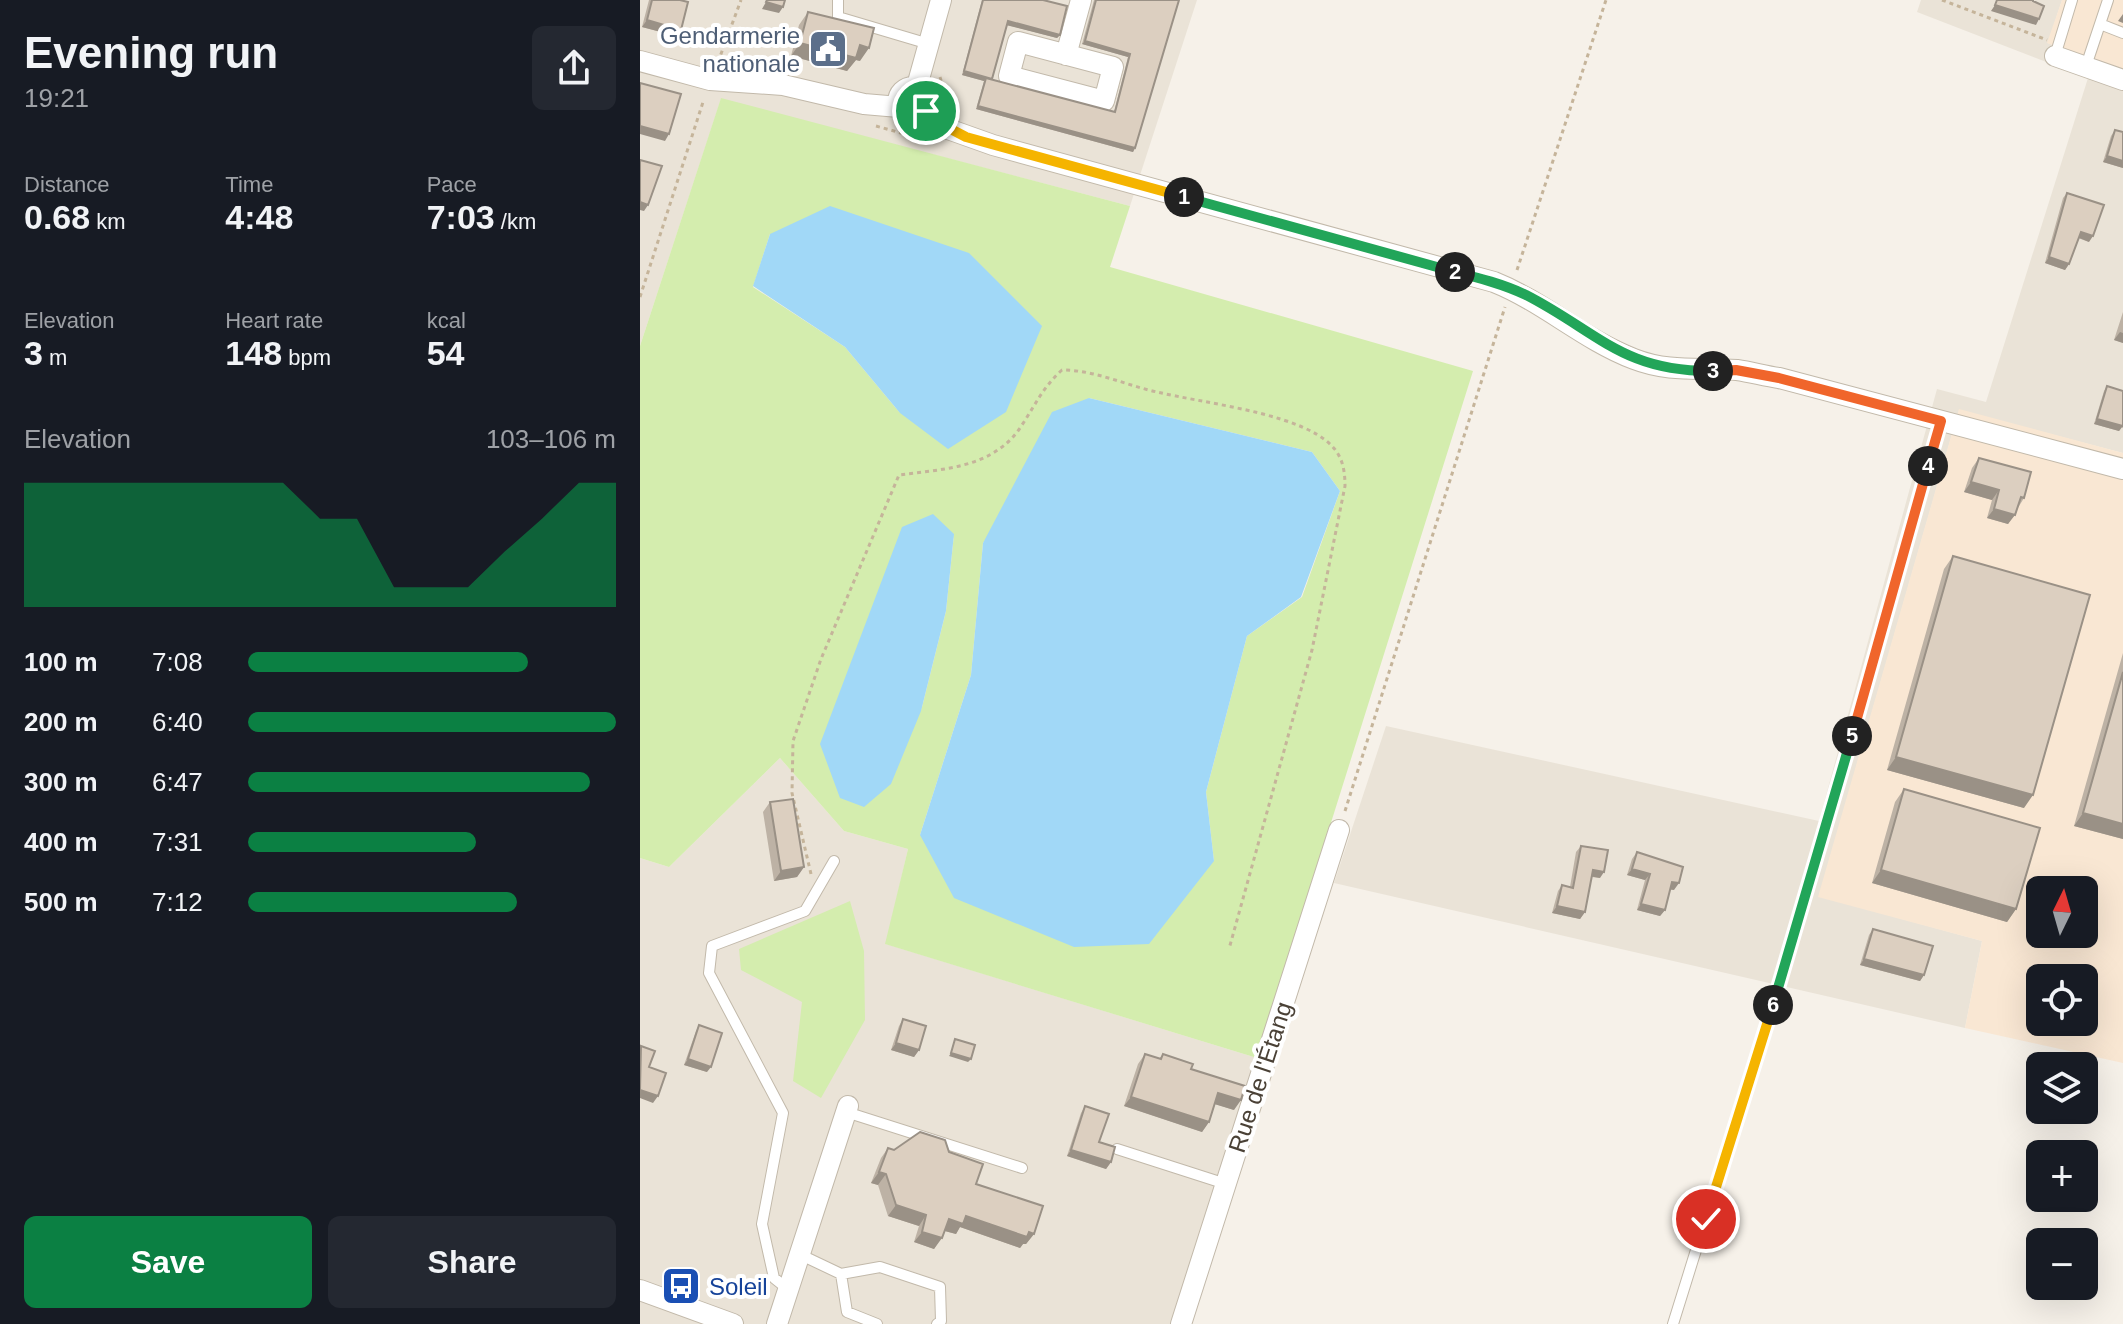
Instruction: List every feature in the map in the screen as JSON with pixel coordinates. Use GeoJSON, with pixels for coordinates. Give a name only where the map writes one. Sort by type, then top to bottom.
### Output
{"type":"FeatureCollection","features":[{"type":"Feature","properties":{"kind":"street"},"geometry":{"type":"LineString","coordinates":[[917,86],[941,0]]}},
{"type":"Feature","properties":{"kind":"street"},"geometry":{"type":"LineString","coordinates":[[1066,55],[1081,0]]}},
{"type":"Feature","properties":{"kind":"street"},"geometry":{"type":"LineString","coordinates":[[1018,42],[1066,55],[1113,67],[1104,101],[1009,76],[1018,42]]}},
{"type":"Feature","properties":{"kind":"street"},"geometry":{"type":"LineString","coordinates":[[2056,50],[2123,80]]}},
{"type":"Feature","properties":{"kind":"street"},"geometry":{"type":"LineString","coordinates":[[640,61],[710,80],[783,85],[864,104],[899,107]]}},
{"type":"Feature","properties":{"kind":"street"},"geometry":{"type":"LineString","coordinates":[[917,86],[927,96],[928,103],[917,117],[906,116],[898,100],[903,91],[917,86]]}},
{"type":"Feature","properties":{"kind":"street"},"geometry":{"type":"LineString","coordinates":[[922,114],[948,129],[993,145],[1511,289],[1632,359],[1690,371],[1736,370],[1779,378],[2123,469]]}},
{"type":"Feature","properties":{"kind":"street","name":"Rue de l'Étang"},"geometry":{"type":"LineString","coordinates":[[1181,1324],[1339,830]]}},
{"type":"Feature","properties":{"kind":"street"},"geometry":{"type":"LineString","coordinates":[[777,1324],[847,1109]]}},
{"type":"Feature","properties":{"kind":"street"},"geometry":{"type":"LineString","coordinates":[[640,1290],[733,1324]]}},
{"type":"Feature","properties":{"kind":"lane"},"geometry":{"type":"LineString","coordinates":[[838,0],[838,17],[928,49]]}},
{"type":"Feature","properties":{"kind":"lane"},"geometry":{"type":"LineString","coordinates":[[2056,50],[2072,0]]}},
{"type":"Feature","properties":{"kind":"lane"},"geometry":{"type":"LineString","coordinates":[[2086,66],[2108,0]]}},
{"type":"Feature","properties":{"kind":"lane"},"geometry":{"type":"LineString","coordinates":[[2100,24],[2123,33]]}},
{"type":"Feature","properties":{"kind":"lane"},"geometry":{"type":"LineString","coordinates":[[1673,1324],[1804,903],[1941,421]]}},
{"type":"Feature","properties":{"kind":"lane"},"geometry":{"type":"LineString","coordinates":[[789,1290],[774,1278],[762,1224],[783,1113],[709,973],[712,946],[805,911],[834,861]]}},
{"type":"Feature","properties":{"kind":"lane"},"geometry":{"type":"LineString","coordinates":[[847,1109],[1022,1168]]}},
{"type":"Feature","properties":{"kind":"lane"},"geometry":{"type":"LineString","coordinates":[[1117,1149],[1226,1184]]}},
{"type":"Feature","properties":{"kind":"lane"},"geometry":{"type":"LineString","coordinates":[[801,1255],[841,1274],[880,1267],[940,1287],[941,1321],[937,1324]]}},
{"type":"Feature","properties":{"kind":"lane"},"geometry":{"type":"LineString","coordinates":[[841,1274],[847,1312],[877,1324]]}},
{"type":"Feature","properties":{"kind":"path"},"geometry":{"type":"LineString","coordinates":[[640,297],[710,80],[741,0]]}},
{"type":"Feature","properties":{"kind":"path"},"geometry":{"type":"LineString","coordinates":[[1339,830],[1606,0]]}},
{"type":"Feature","properties":{"kind":"path"},"geometry":{"type":"LineString","coordinates":[[1942,0],[2056,50]]}},
{"type":"Feature","properties":{"kind":"path"},"geometry":{"type":"LineString","coordinates":[[928,49],[936,60],[953,121],[948,129]]}},
{"type":"Feature","properties":{"kind":"path"},"geometry":{"type":"LineString","coordinates":[[815,893],[792,793],[793,741],[821,659],[899,475],[967,466],[998,452],[1020,429],[1048,382],[1062,370],[1080,370],[1156,392],[1285,422],[1317,434],[1333,447],[1345,466],[1345,486],[1312,650],[1229,949]]}},
{"type":"Feature","properties":{"kind":"shaded area"},"geometry":{"type":"Polygon","coordinates":[[[640,0],[1197,0],[1130,206],[721,99],[640,346],[640,0]]]}},
{"type":"Feature","properties":{"kind":"shaded area"},"geometry":{"type":"Polygon","coordinates":[[[1921,0],[2062,0],[2048,43],[2123,71],[2123,453],[1959,410],[1819,896],[1982,941],[1965,1028],[1334,883],[1386,726],[1819,821],[1937,389],[1986,402],[2088,78],[1917,12],[1921,0]]]}},
{"type":"Feature","properties":{"kind":"shaded area"},"geometry":{"type":"Polygon","coordinates":[[[2062,0],[2123,0],[2123,71],[2047,43],[2062,0]]]}},
{"type":"Feature","properties":{"kind":"shaded area"},"geometry":{"type":"Polygon","coordinates":[[[1959,409],[2123,453],[2123,1063],[2098,1057],[2098,1052],[2073,1052],[1965,1028],[1982,941],[1818,897],[1959,409]]]}},
{"type":"Feature","properties":{"kind":"shaded area"},"geometry":{"type":"Polygon","coordinates":[[[780,758],[844,831],[908,849],[886,944],[1257,1058],[1179,1324],[640,1324],[640,858],[669,867],[780,758]]]}},
{"type":"Feature","properties":{"kind":"green space"},"geometry":{"type":"Polygon","coordinates":[[[721,98],[1130,206],[1110,267],[1473,371],[1257,1058],[885,944],[908,849],[844,831],[780,758],[669,867],[640,858],[640,346],[721,98]],[[770,234],[753,287],[845,347],[900,413],[770,234]],[[1089,398],[983,543],[971,675],[920,835],[1214,861],[1206,792],[1247,636],[1302,597],[1340,491],[1312,452],[1089,398]],[[954,534],[921,711],[946,611],[954,534]]]}},
{"type":"Feature","properties":{"kind":"green space"},"geometry":{"type":"Polygon","coordinates":[[[850,901],[864,951],[865,1020],[821,1098],[793,1081],[802,1002],[741,970],[739,949],[850,901]]]}},
{"type":"Feature","properties":{"kind":"water"},"geometry":{"type":"Polygon","coordinates":[[[830,206],[969,253],[1042,326],[1006,412],[948,449],[900,413],[845,347],[753,286],[770,234],[830,206]]]}},
{"type":"Feature","properties":{"kind":"water"},"geometry":{"type":"Polygon","coordinates":[[[1089,398],[1312,452],[1340,491],[1301,597],[1247,636],[1206,792],[1214,861],[1149,944],[1074,947],[954,898],[920,835],[971,675],[983,543],[1052,412],[1089,398]]]}},
{"type":"Feature","properties":{"kind":"water"},"geometry":{"type":"Polygon","coordinates":[[[933,514],[954,534],[946,611],[921,711],[891,784],[864,807],[840,798],[820,744],[902,527],[933,514]]]}},
{"type":"Feature","properties":{"kind":"building"},"geometry":{"type":"Polygon","coordinates":[[[652,0],[688,2],[681,30],[647,20],[652,0]]]}},
{"type":"Feature","properties":{"kind":"building"},"geometry":{"type":"Polygon","coordinates":[[[767,0],[785,0],[783,7],[767,0]]]}},
{"type":"Feature","properties":{"kind":"building"},"geometry":{"type":"Polygon","coordinates":[[[983,0],[1043,0],[1067,6],[1060,35],[1008,21],[992,79],[964,71],[983,0]]]}},
{"type":"Feature","properties":{"kind":"building"},"geometry":{"type":"Polygon","coordinates":[[[1096,0],[1179,0],[1135,148],[978,106],[986,78],[1115,112],[1130,54],[1085,41],[1096,0]]]}},
{"type":"Feature","properties":{"kind":"building"},"geometry":{"type":"Polygon","coordinates":[[[1997,0],[2033,0],[2044,6],[2039,19],[1995,5],[1997,0]]]}},
{"type":"Feature","properties":{"kind":"building"},"geometry":{"type":"Polygon","coordinates":[[[808,12],[874,28],[869,48],[860,45],[856,58],[800,43],[808,12]]]}},
{"type":"Feature","properties":{"kind":"building"},"geometry":{"type":"Polygon","coordinates":[[[640,83],[681,94],[669,134],[640,126],[640,83]]]}},
{"type":"Feature","properties":{"kind":"building"},"geometry":{"type":"Polygon","coordinates":[[[2115,130],[2123,132],[2123,161],[2107,156],[2115,130]]]}},
{"type":"Feature","properties":{"kind":"building"},"geometry":{"type":"Polygon","coordinates":[[[640,160],[662,166],[648,205],[640,202],[640,160]]]}},
{"type":"Feature","properties":{"kind":"building"},"geometry":{"type":"Polygon","coordinates":[[[2067,193],[2104,205],[2093,236],[2081,232],[2069,264],[2049,257],[2067,193]]]}},
{"type":"Feature","properties":{"kind":"building"},"geometry":{"type":"Polygon","coordinates":[[[2107,386],[2123,391],[2123,426],[2097,419],[2107,386]]]}},
{"type":"Feature","properties":{"kind":"building"},"geometry":{"type":"Polygon","coordinates":[[[1979,458],[2031,472],[2024,498],[2021,497],[2015,515],[1994,509],[1999,490],[1971,482],[1979,458]]]}},
{"type":"Feature","properties":{"kind":"building"},"geometry":{"type":"Polygon","coordinates":[[[1953,556],[2090,595],[2033,795],[1896,757],[1953,556]]]}},
{"type":"Feature","properties":{"kind":"building"},"geometry":{"type":"Polygon","coordinates":[[[2123,672],[2123,824],[2083,813],[2123,672]]]}},
{"type":"Feature","properties":{"kind":"building"},"geometry":{"type":"Polygon","coordinates":[[[1904,789],[2040,828],[2016,909],[1881,870],[1904,789]]]}},
{"type":"Feature","properties":{"kind":"building"},"geometry":{"type":"Polygon","coordinates":[[[793,799],[804,867],[781,871],[770,802],[793,799]]]}},
{"type":"Feature","properties":{"kind":"building"},"geometry":{"type":"Polygon","coordinates":[[[1581,846],[1608,850],[1604,872],[1593,870],[1585,912],[1557,906],[1562,885],[1573,888],[1581,846]]]}},
{"type":"Feature","properties":{"kind":"building"},"geometry":{"type":"Polygon","coordinates":[[[1637,852],[1683,867],[1679,883],[1672,882],[1665,910],[1641,904],[1650,874],[1632,869],[1637,852]]]}},
{"type":"Feature","properties":{"kind":"building"},"geometry":{"type":"Polygon","coordinates":[[[1873,929],[1933,946],[1924,975],[1864,959],[1873,929]]]}},
{"type":"Feature","properties":{"kind":"building"},"geometry":{"type":"Polygon","coordinates":[[[903,1019],[926,1026],[919,1050],[896,1043],[903,1019]]]}},
{"type":"Feature","properties":{"kind":"building"},"geometry":{"type":"Polygon","coordinates":[[[699,1025],[722,1033],[711,1067],[688,1059],[699,1025]]]}},
{"type":"Feature","properties":{"kind":"building"},"geometry":{"type":"Polygon","coordinates":[[[955,1039],[975,1045],[971,1059],[951,1053],[955,1039]]]}},
{"type":"Feature","properties":{"kind":"building"},"geometry":{"type":"Polygon","coordinates":[[[641,1046],[655,1051],[649,1067],[666,1073],[658,1096],[640,1090],[641,1046]]]}},
{"type":"Feature","properties":{"kind":"building"},"geometry":{"type":"Polygon","coordinates":[[[1145,1054],[1161,1059],[1163,1054],[1193,1064],[1191,1069],[1245,1086],[1241,1100],[1218,1093],[1209,1122],[1131,1097],[1145,1054]]]}},
{"type":"Feature","properties":{"kind":"building"},"geometry":{"type":"Polygon","coordinates":[[[1085,1106],[1109,1114],[1099,1142],[1115,1147],[1111,1162],[1071,1150],[1085,1106]]]}},
{"type":"Feature","properties":{"kind":"building"},"geometry":{"type":"Polygon","coordinates":[[[920,1132],[945,1140],[949,1152],[983,1164],[976,1184],[1043,1206],[1034,1234],[1029,1232],[1027,1237],[966,1216],[963,1224],[949,1219],[942,1238],[922,1232],[926,1215],[896,1205],[886,1174],[879,1172],[888,1148],[894,1150],[920,1132]]]}},
{"type":"Feature","properties":{"kind":"place","name":"Gendarmerie nationale"},"geometry":{"type":"Point","coordinates":[828,49]}},
{"type":"Feature","properties":{"kind":"place","name":"Soleil"},"geometry":{"type":"Point","coordinates":[681,1286]}},
{"type":"Feature","properties":{"kind":"route"},"geometry":{"type":"LineString","coordinates":[[926,111],[922,114],[966,137],[1494,282],[1527,296],[1632,359],[1690,371],[1736,370],[1779,378],[1941,421],[1804,903],[1706,1219]]}}]}
